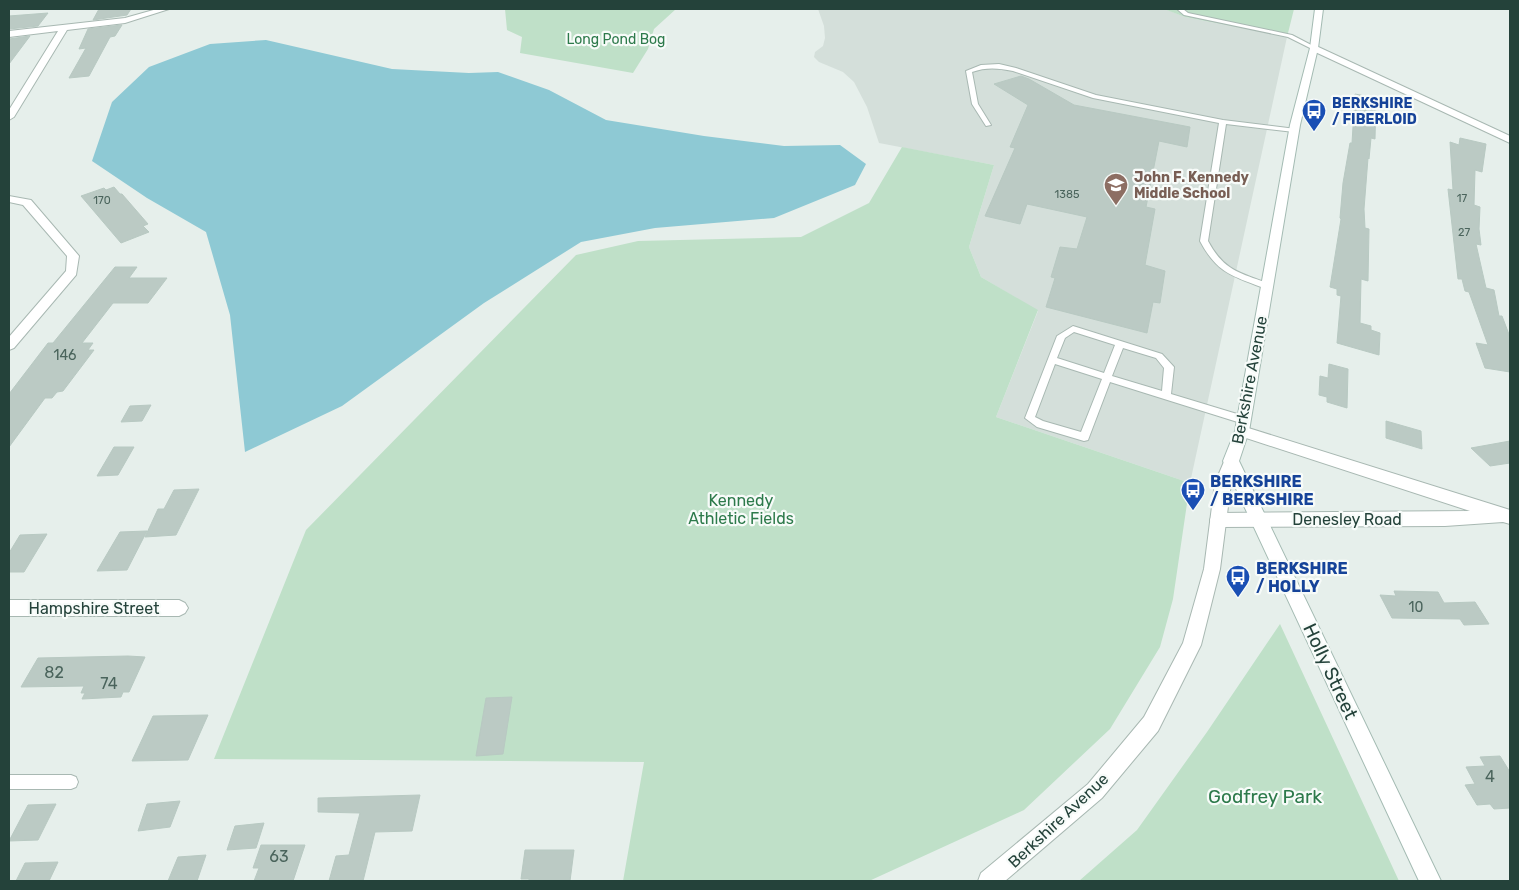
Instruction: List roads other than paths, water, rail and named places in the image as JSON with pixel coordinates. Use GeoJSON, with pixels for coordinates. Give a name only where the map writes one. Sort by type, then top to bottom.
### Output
{"type":"FeatureCollection","features":[{"type":"Feature","properties":{"kind":"street"},"geometry":{"type":"LineString","coordinates":[[9,34],[125,20],[165,9]]}},
{"type":"Feature","properties":{"kind":"street","name":"Berkshire Avenue"},"geometry":{"type":"LineString","coordinates":[[989,881],[1095,791],[1151,724],[1192,646],[1212,570],[1223,483],[1243,426],[1294,130],[1314,48],[1319,9]]}},
{"type":"Feature","properties":{"kind":"street"},"geometry":{"type":"LineString","coordinates":[[9,117],[64,28]]}},
{"type":"Feature","properties":{"kind":"street"},"geometry":{"type":"LineString","coordinates":[[1314,48],[1510,140]]}},
{"type":"Feature","properties":{"kind":"street"},"geometry":{"type":"LineString","coordinates":[[9,199],[27,202],[73,256],[72,272],[9,345]]}},
{"type":"Feature","properties":{"kind":"street","name":"Denesley Road"},"geometry":{"type":"LineString","coordinates":[[1243,426],[1509,516]]}},
{"type":"Feature","properties":{"kind":"street","name":"Holly Street"},"geometry":{"type":"LineString","coordinates":[[1231,461],[1430,881]]}},
{"type":"Feature","properties":{"kind":"street","name":"Denesley Road"},"geometry":{"type":"LineString","coordinates":[[1218,520],[1446,519],[1509,516]]}},
{"type":"Feature","properties":{"kind":"street","name":"Hampshire Street"},"geometry":{"type":"LineString","coordinates":[[9,608],[179,608]]}},
{"type":"Feature","properties":{"kind":"lane"},"geometry":{"type":"LineString","coordinates":[[1180,9],[1186,14],[1290,36],[1314,48]]}},
{"type":"Feature","properties":{"kind":"lane"},"geometry":{"type":"LineString","coordinates":[[988,125],[975,104],[969,71],[982,66],[999,66],[1014,69],[1095,97],[1223,122],[1294,130]]}},
{"type":"Feature","properties":{"kind":"lane"},"geometry":{"type":"LineString","coordinates":[[1223,122],[1204,241],[1212,258],[1227,270],[1267,286]]}},
{"type":"Feature","properties":{"kind":"lane"},"geometry":{"type":"LineString","coordinates":[[1120,344],[1084,437],[1040,424],[1030,418],[1061,336],[1073,329],[1159,356],[1169,367],[1166,396]]}},
{"type":"Feature","properties":{"kind":"lane"},"geometry":{"type":"LineString","coordinates":[[1052,360],[1166,396],[1243,426]]}},
{"type":"Feature","properties":{"kind":"lane"},"geometry":{"type":"LineString","coordinates":[[9,782],[71,782]]}},
{"type":"Feature","properties":{"kind":"water"},"geometry":{"type":"Polygon","coordinates":[[[266,40],[392,69],[469,73],[498,72],[549,90],[606,120],[704,136],[784,146],[840,145],[866,164],[855,185],[774,218],[655,228],[581,242],[484,303],[342,406],[245,452],[230,315],[206,232],[147,198],[92,161],[112,102],[149,67],[210,44],[266,40]]]}},
{"type":"Feature","properties":{"kind":"place","name":"BERKSHIRE / FIBERLOID"},"geometry":{"type":"Point","coordinates":[1314,132]}},
{"type":"Feature","properties":{"kind":"place","name":"John F. Kennedy Middle School"},"geometry":{"type":"Point","coordinates":[1116,206]}},
{"type":"Feature","properties":{"kind":"place","name":"BERKSHIRE / BERKSHIRE"},"geometry":{"type":"Point","coordinates":[1193,511]}},
{"type":"Feature","properties":{"kind":"place","name":"BERKSHIRE / HOLLY"},"geometry":{"type":"Point","coordinates":[1238,598]}},
{"type":"Feature","properties":{"kind":"park label","name":"Long Pond Bog"},"geometry":{"type":"Point","coordinates":[616,39]}},
{"type":"Feature","properties":{"kind":"park label","name":"Kennedy Athletic Fields"},"geometry":{"type":"Point","coordinates":[741,509]}},
{"type":"Feature","properties":{"kind":"park label","name":"Godfrey Park"},"geometry":{"type":"Point","coordinates":[1265,796]}}]}
